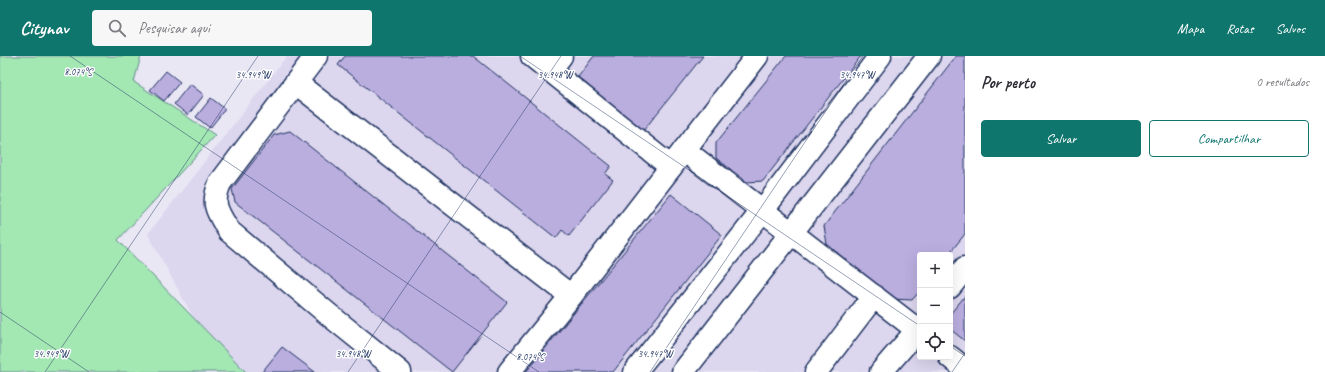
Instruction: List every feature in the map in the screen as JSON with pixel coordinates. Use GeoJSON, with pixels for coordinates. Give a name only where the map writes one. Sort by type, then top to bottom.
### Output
{"type":"FeatureCollection","features":[{"type":"Feature","properties":{"kind":"lane"},"geometry":{"type":"LineString","coordinates":[[316,56],[220,183],[216,194],[215,204],[229,231],[400,372]]}},
{"type":"Feature","properties":{"kind":"lane"},"geometry":{"type":"LineString","coordinates":[[532,56],[556,63],[670,167]]}},
{"type":"Feature","properties":{"kind":"lane"},"geometry":{"type":"LineString","coordinates":[[509,372],[571,296],[757,56]]}},
{"type":"Feature","properties":{"kind":"lane"},"geometry":{"type":"LineString","coordinates":[[635,372],[763,210],[880,56]]}},
{"type":"Feature","properties":{"kind":"lane"},"geometry":{"type":"LineString","coordinates":[[683,372],[929,56]]}},
{"type":"Feature","properties":{"kind":"lane"},"geometry":{"type":"LineString","coordinates":[[296,84],[571,296]]}},
{"type":"Feature","properties":{"kind":"lane"},"geometry":{"type":"LineString","coordinates":[[684,150],[917,328]]}},
{"type":"Feature","properties":{"kind":"lane"},"geometry":{"type":"LineString","coordinates":[[953,283],[965,268]]}},
{"type":"Feature","properties":{"kind":"lane"},"geometry":{"type":"LineString","coordinates":[[816,372],[874,296]]}},
{"type":"Feature","properties":{"kind":"lane"},"geometry":{"type":"LineString","coordinates":[[881,372],[917,332]]}},
{"type":"Feature","properties":{"kind":"lane"},"geometry":{"type":"LineString","coordinates":[[953,359],[965,369]]}},
{"type":"Feature","properties":{"kind":"shaded area"},"geometry":{"type":"Polygon","coordinates":[[[287,56],[965,56],[965,372],[223,372],[148,234],[287,56]]]}},
{"type":"Feature","properties":{"kind":"green space"},"geometry":{"type":"Polygon","coordinates":[[[0,56],[141,56],[134,82],[215,135],[118,240],[246,372],[0,372],[0,56]]]}},
{"type":"Feature","properties":{"kind":"building"},"geometry":{"type":"Polygon","coordinates":[[[345,56],[473,56],[611,166],[605,174],[613,180],[569,236],[562,230],[556,238],[338,65],[345,56]]]}},
{"type":"Feature","properties":{"kind":"building"},"geometry":{"type":"Polygon","coordinates":[[[594,56],[703,56],[643,131],[578,77],[594,56]]]}},
{"type":"Feature","properties":{"kind":"building"},"geometry":{"type":"Polygon","coordinates":[[[786,56],[861,56],[763,181],[747,182],[716,158],[716,143],[786,56]]]}},
{"type":"Feature","properties":{"kind":"building"},"geometry":{"type":"Polygon","coordinates":[[[956,56],[965,56],[965,234],[950,252],[917,252],[917,294],[912,300],[892,299],[827,244],[824,226],[956,56]]]}},
{"type":"Feature","properties":{"kind":"building"},"geometry":{"type":"Polygon","coordinates":[[[166,71],[180,82],[164,101],[150,90],[166,71]]]}},
{"type":"Feature","properties":{"kind":"building"},"geometry":{"type":"Polygon","coordinates":[[[190,84],[204,95],[188,115],[174,104],[190,84]]]}},
{"type":"Feature","properties":{"kind":"building"},"geometry":{"type":"Polygon","coordinates":[[[211,98],[225,109],[210,128],[196,117],[211,98]]]}},
{"type":"Feature","properties":{"kind":"building"},"geometry":{"type":"Polygon","coordinates":[[[290,131],[507,302],[452,372],[235,202],[232,189],[274,135],[290,131]]]}},
{"type":"Feature","properties":{"kind":"building"},"geometry":{"type":"Polygon","coordinates":[[[671,194],[722,235],[613,372],[526,372],[671,194]]]}},
{"type":"Feature","properties":{"kind":"building"},"geometry":{"type":"Polygon","coordinates":[[[965,296],[965,341],[953,331],[953,310],[965,296]]]}},
{"type":"Feature","properties":{"kind":"building"},"geometry":{"type":"Polygon","coordinates":[[[282,347],[315,372],[262,372],[282,347]]]}}]}
